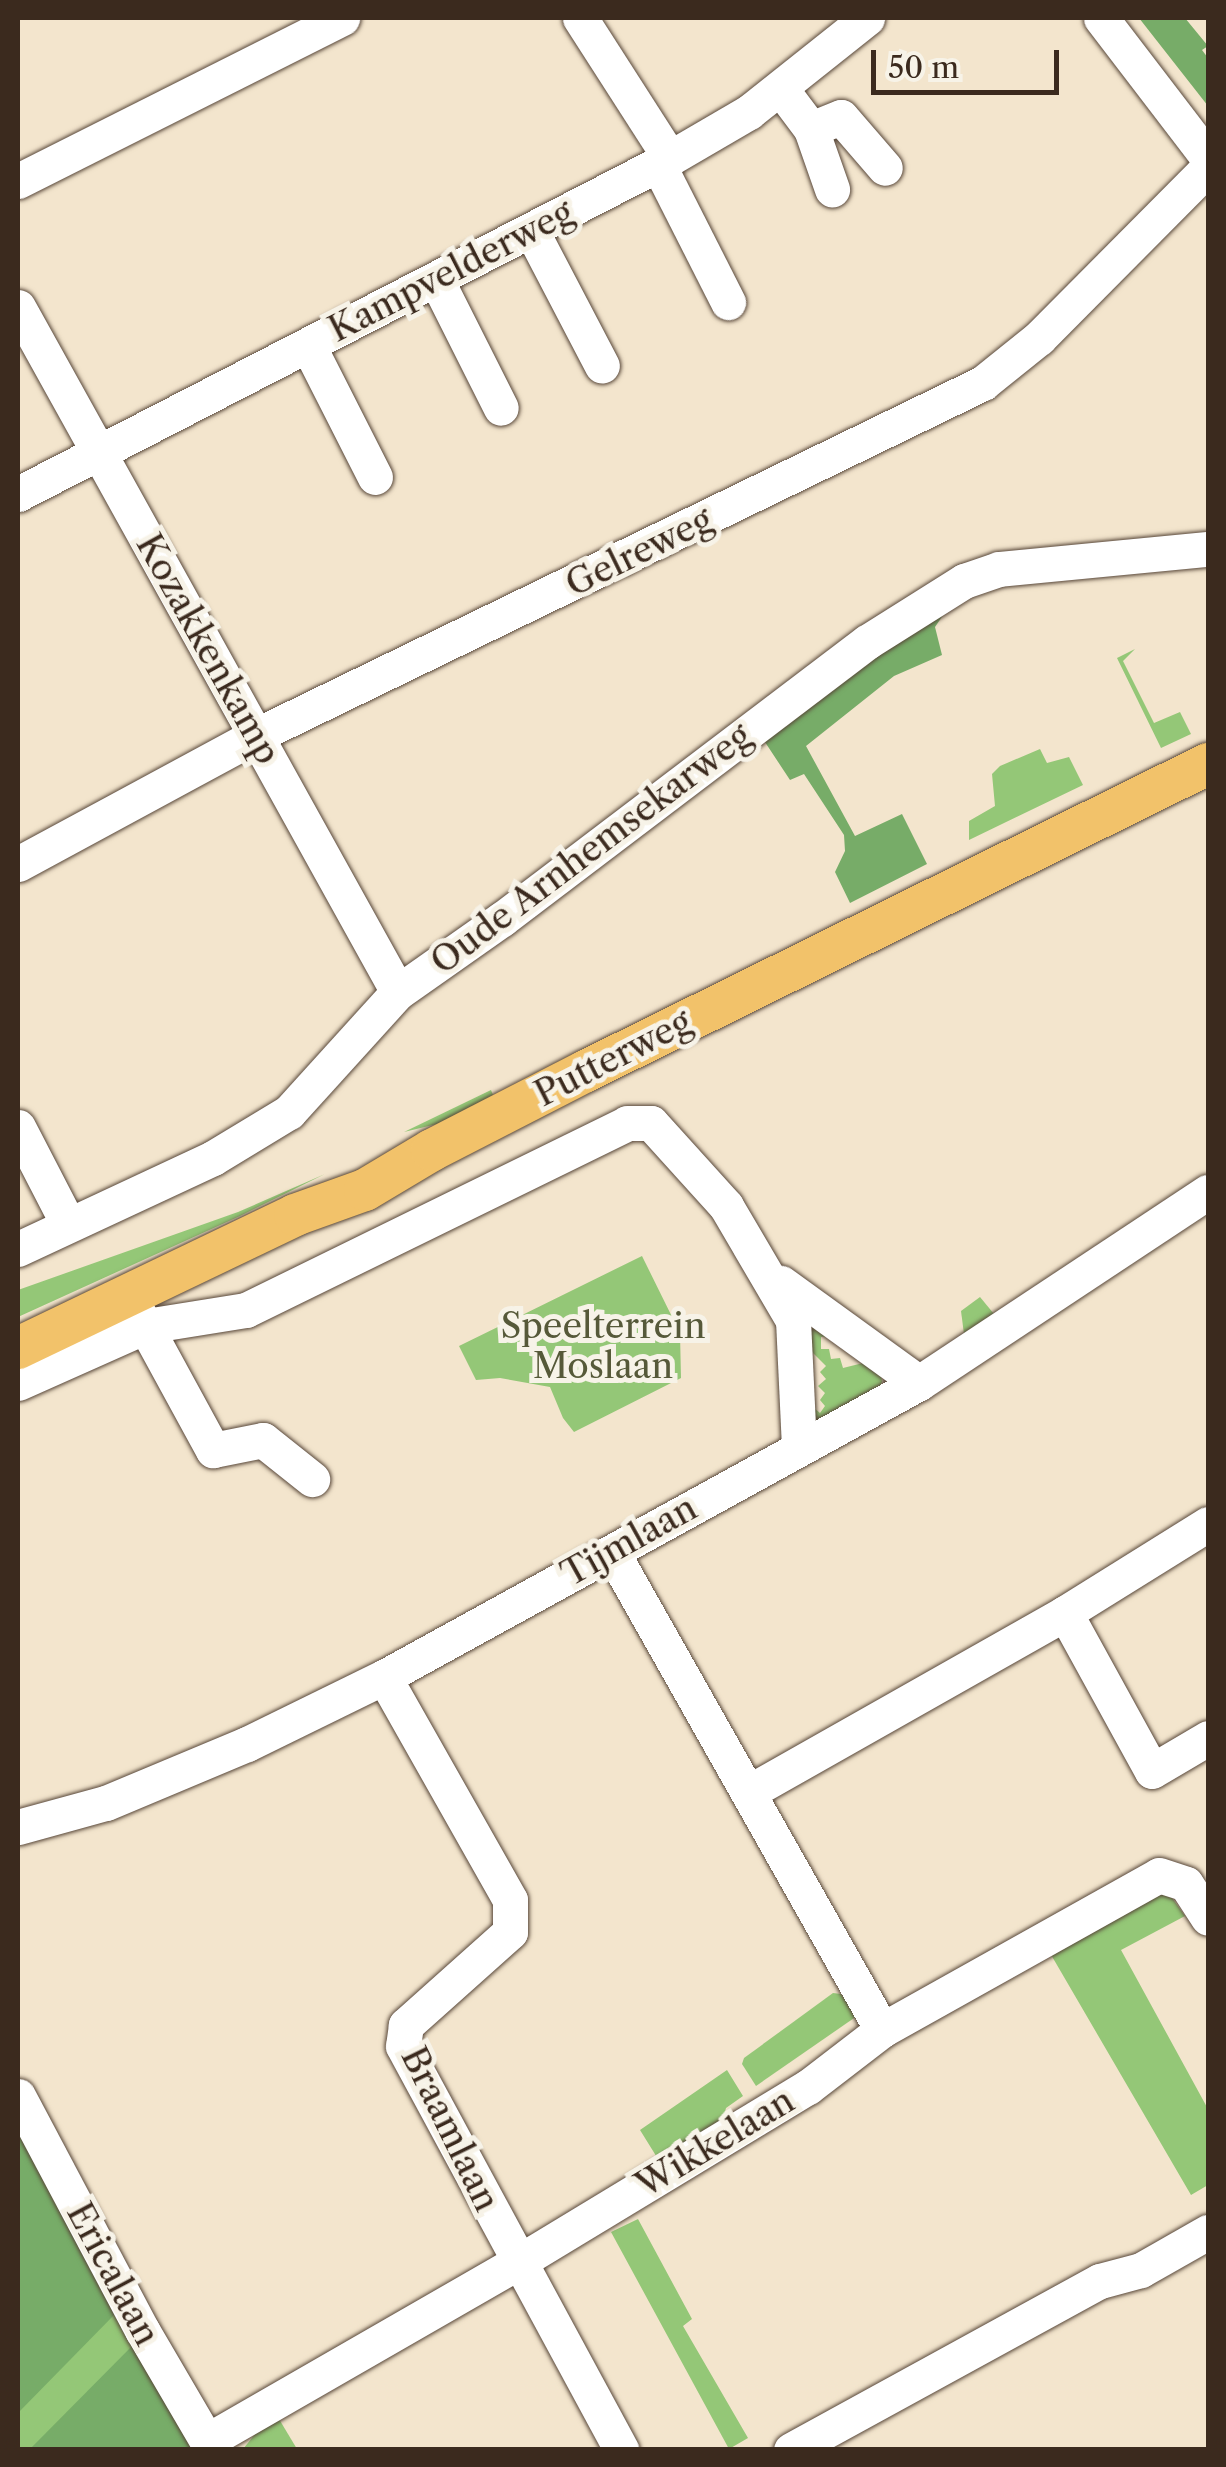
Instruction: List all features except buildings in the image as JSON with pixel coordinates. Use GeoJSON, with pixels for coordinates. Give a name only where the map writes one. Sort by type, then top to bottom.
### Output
{"type":"FeatureCollection","features":[{"type":"Feature","properties":{"kind":"main road","name":"Putterweg"},"geometry":{"type":"LineString","coordinates":[[18,1324],[239,1223],[356,1163],[426,1135],[1208,746]]}},
{"type":"Feature","properties":{"kind":"main road","name":"Putterweg"},"geometry":{"type":"LineString","coordinates":[[18,1348],[137,1309],[295,1215],[365,1190],[432,1150],[586,1070],[1208,764]]}},
{"type":"Feature","properties":{"kind":"street"},"geometry":{"type":"LineString","coordinates":[[18,181],[342,18]]}},
{"type":"Feature","properties":{"kind":"street"},"geometry":{"type":"LineString","coordinates":[[580,18],[664,161],[728,302]]}},
{"type":"Feature","properties":{"kind":"street","name":"Kampvelderweg"},"geometry":{"type":"LineString","coordinates":[[18,494],[664,161],[781,89],[866,18]]}},
{"type":"Feature","properties":{"kind":"street"},"geometry":{"type":"LineString","coordinates":[[1101,18],[1208,158]]}},
{"type":"Feature","properties":{"kind":"street"},"geometry":{"type":"LineString","coordinates":[[781,89],[810,129],[832,189]]}},
{"type":"Feature","properties":{"kind":"street"},"geometry":{"type":"LineString","coordinates":[[810,129],[841,118],[885,168]]}},
{"type":"Feature","properties":{"kind":"street","name":"Gelreweg"},"geometry":{"type":"LineString","coordinates":[[18,864],[257,735],[983,383],[1039,338],[1208,168]]}},
{"type":"Feature","properties":{"kind":"street"},"geometry":{"type":"LineString","coordinates":[[531,230],[602,366]]}},
{"type":"Feature","properties":{"kind":"street"},"geometry":{"type":"LineString","coordinates":[[436,279],[501,408]]}},
{"type":"Feature","properties":{"kind":"street","name":"Kozakkenkamp"},"geometry":{"type":"LineString","coordinates":[[18,307],[398,992]]}},
{"type":"Feature","properties":{"kind":"street"},"geometry":{"type":"LineString","coordinates":[[308,345],[375,477]]}},
{"type":"Feature","properties":{"kind":"street","name":"Oude Arnhemsekarweg"},"geometry":{"type":"LineString","coordinates":[[18,1249],[213,1158],[289,1112],[398,992],[502,920],[867,642],[964,581],[999,569],[1208,549]]}},
{"type":"Feature","properties":{"kind":"street"},"geometry":{"type":"LineString","coordinates":[[18,1384],[137,1309],[246,1310],[628,1123],[651,1123],[726,1206],[794,1320],[799,1447]]}},
{"type":"Feature","properties":{"kind":"street"},"geometry":{"type":"LineString","coordinates":[[18,1127],[68,1224]]}},
{"type":"Feature","properties":{"kind":"street","name":"Tijmlaan"},"geometry":{"type":"LineString","coordinates":[[18,1827],[106,1803],[247,1744],[384,1677],[919,1382],[1208,1192]]}},
{"type":"Feature","properties":{"kind":"street"},"geometry":{"type":"LineString","coordinates":[[754,1252],[786,1289],[919,1382]]}},
{"type":"Feature","properties":{"kind":"street"},"geometry":{"type":"LineString","coordinates":[[137,1309],[213,1450],[264,1440],[312,1478]]}},
{"type":"Feature","properties":{"kind":"street"},"geometry":{"type":"LineString","coordinates":[[749,1792],[1064,1613],[1208,1524]]}},
{"type":"Feature","properties":{"kind":"street"},"geometry":{"type":"LineString","coordinates":[[612,1552],[882,2030]]}},
{"type":"Feature","properties":{"kind":"street"},"geometry":{"type":"LineString","coordinates":[[1064,1613],[1152,1771],[1208,1738]]}},
{"type":"Feature","properties":{"kind":"street","name":"Braamlaan"},"geometry":{"type":"LineString","coordinates":[[384,1677],[510,1900],[510,1932],[406,2025],[403,2046],[621,2450]]}},
{"type":"Feature","properties":{"kind":"street","name":"Wikkelaan"},"geometry":{"type":"LineString","coordinates":[[209,2445],[808,2087],[882,2030],[1159,1874],[1186,1884],[1208,1918]]}},
{"type":"Feature","properties":{"kind":"street","name":"Ericalaan"},"geometry":{"type":"LineString","coordinates":[[18,2096],[142,2330],[209,2445]]}},
{"type":"Feature","properties":{"kind":"street"},"geometry":{"type":"LineString","coordinates":[[791,2450],[1100,2281],[1141,2270],[1208,2232]]}},
{"type":"Feature","properties":{"kind":"green space"},"geometry":{"type":"Polygon","coordinates":[[[1139,18],[1185,18],[1208,46],[1202,50],[1208,58],[1208,106],[1139,18]]]}},
{"type":"Feature","properties":{"kind":"green space"},"geometry":{"type":"Polygon","coordinates":[[[952,602],[935,627],[942,655],[894,676],[806,746],[855,836],[902,814],[927,864],[850,903],[835,872],[845,851],[844,835],[804,774],[790,780],[759,733],[952,602]]]}},
{"type":"Feature","properties":{"kind":"green space"},"geometry":{"type":"Polygon","coordinates":[[[1135,649],[1123,661],[1154,723],[1180,712],[1191,734],[1161,748],[1117,658],[1135,649]]]}},
{"type":"Feature","properties":{"kind":"green space"},"geometry":{"type":"Polygon","coordinates":[[[1040,749],[1047,763],[1069,757],[1083,785],[969,840],[969,821],[995,806],[992,774],[1000,766],[1040,749]]]}},
{"type":"Feature","properties":{"kind":"green space"},"geometry":{"type":"Polygon","coordinates":[[[491,1090],[493,1095],[437,1124],[404,1132],[491,1090]]]}},
{"type":"Feature","properties":{"kind":"green space"},"geometry":{"type":"Polygon","coordinates":[[[325,1174],[18,1317],[18,1290],[238,1212],[325,1174]]]}},
{"type":"Feature","properties":{"kind":"green space","name":"Speelterrein Moslaan"},"geometry":{"type":"Polygon","coordinates":[[[642,1256],[680,1333],[681,1378],[574,1432],[563,1418],[550,1387],[500,1378],[476,1380],[459,1346],[642,1256]]]}},
{"type":"Feature","properties":{"kind":"green space"},"geometry":{"type":"Polygon","coordinates":[[[980,1297],[994,1314],[964,1334],[961,1311],[980,1297]]]}},
{"type":"Feature","properties":{"kind":"green space"},"geometry":{"type":"Polygon","coordinates":[[[800,1315],[836,1335],[821,1337],[821,1349],[829,1349],[831,1359],[840,1358],[843,1368],[867,1362],[881,1374],[882,1382],[879,1389],[813,1423],[806,1401],[820,1413],[825,1406],[820,1400],[825,1393],[818,1386],[826,1379],[820,1372],[826,1366],[805,1345],[800,1315]]]}},
{"type":"Feature","properties":{"kind":"green space"},"geometry":{"type":"Polygon","coordinates":[[[1162,1893],[1170,1895],[1185,1916],[1121,1950],[1208,2109],[1208,2185],[1191,2195],[1050,1953],[1162,1893]]]}},
{"type":"Feature","properties":{"kind":"green space"},"geometry":{"type":"Polygon","coordinates":[[[833,1993],[841,1994],[857,2016],[756,2086],[742,2064],[744,2058],[833,1993]]]}},
{"type":"Feature","properties":{"kind":"green space"},"geometry":{"type":"Polygon","coordinates":[[[727,2070],[743,2096],[726,2108],[723,2119],[658,2159],[640,2130],[727,2070]]]}},
{"type":"Feature","properties":{"kind":"green space"},"geometry":{"type":"Polygon","coordinates":[[[18,2118],[191,2449],[18,2449],[18,2118]]]}},
{"type":"Feature","properties":{"kind":"green space"},"geometry":{"type":"Polygon","coordinates":[[[18,2132],[115,2314],[18,2413],[18,2132]]]}},
{"type":"Feature","properties":{"kind":"green space"},"geometry":{"type":"Polygon","coordinates":[[[638,2219],[692,2319],[683,2326],[748,2438],[729,2449],[611,2232],[638,2219]]]}},
{"type":"Feature","properties":{"kind":"green space"},"geometry":{"type":"Polygon","coordinates":[[[138,2340],[198,2450],[29,2450],[138,2340]]]}},
{"type":"Feature","properties":{"kind":"green space"},"geometry":{"type":"Polygon","coordinates":[[[279,2419],[297,2449],[243,2449],[256,2433],[279,2419]]]}}]}
